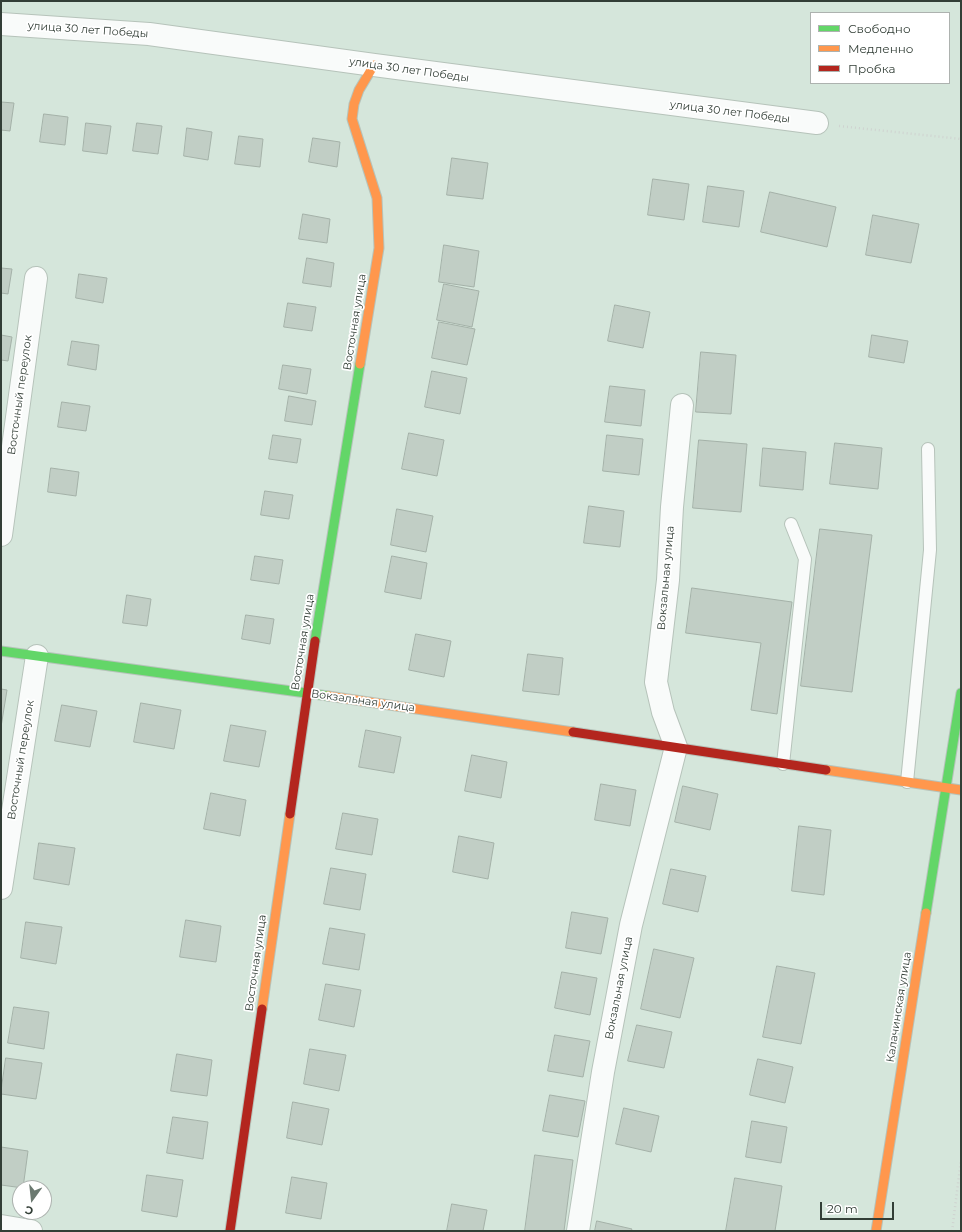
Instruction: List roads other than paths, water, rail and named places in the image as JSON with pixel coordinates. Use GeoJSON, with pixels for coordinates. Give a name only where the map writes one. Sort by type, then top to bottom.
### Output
{"type":"FeatureCollection","features":[{"type":"Feature","properties":{"kind":"street","name":"улица 30 лет Победы"},"geometry":{"type":"LineString","coordinates":[[1,24],[149,34],[817,123]]}},
{"type":"Feature","properties":{"kind":"street","name":"Восточная улица"},"geometry":{"type":"LineString","coordinates":[[230,1231],[307,693],[379,248],[377,198],[352,119],[354,104],[359,90],[374,65]]}},
{"type":"Feature","properties":{"kind":"street","name":"Восточный переулок"},"geometry":{"type":"LineString","coordinates":[[1,535],[36,278]]}},
{"type":"Feature","properties":{"kind":"street","name":"Вокзальная улица"},"geometry":{"type":"LineString","coordinates":[[578,1231],[603,1072],[631,926],[676,747],[663,712],[656,682],[668,580],[672,507],[682,405]]}},
{"type":"Feature","properties":{"kind":"street","name":"Вокзальная улица"},"geometry":{"type":"LineString","coordinates":[[1,651],[307,693],[961,790]]}},
{"type":"Feature","properties":{"kind":"street","name":"Восточный переулок"},"geometry":{"type":"LineString","coordinates":[[1,888],[37,656]]}},
{"type":"Feature","properties":{"kind":"street","name":"Калачинская улица"},"geometry":{"type":"LineString","coordinates":[[876,1231],[961,693]]}},
{"type":"Feature","properties":{"kind":"street"},"geometry":{"type":"LineString","coordinates":[[1,1226],[31,1231]]}},
{"type":"Feature","properties":{"kind":"lane"},"geometry":{"type":"LineString","coordinates":[[907,782],[930,550],[928,449]]}},
{"type":"Feature","properties":{"kind":"lane"},"geometry":{"type":"LineString","coordinates":[[783,764],[805,559],[792,524]]}}]}
